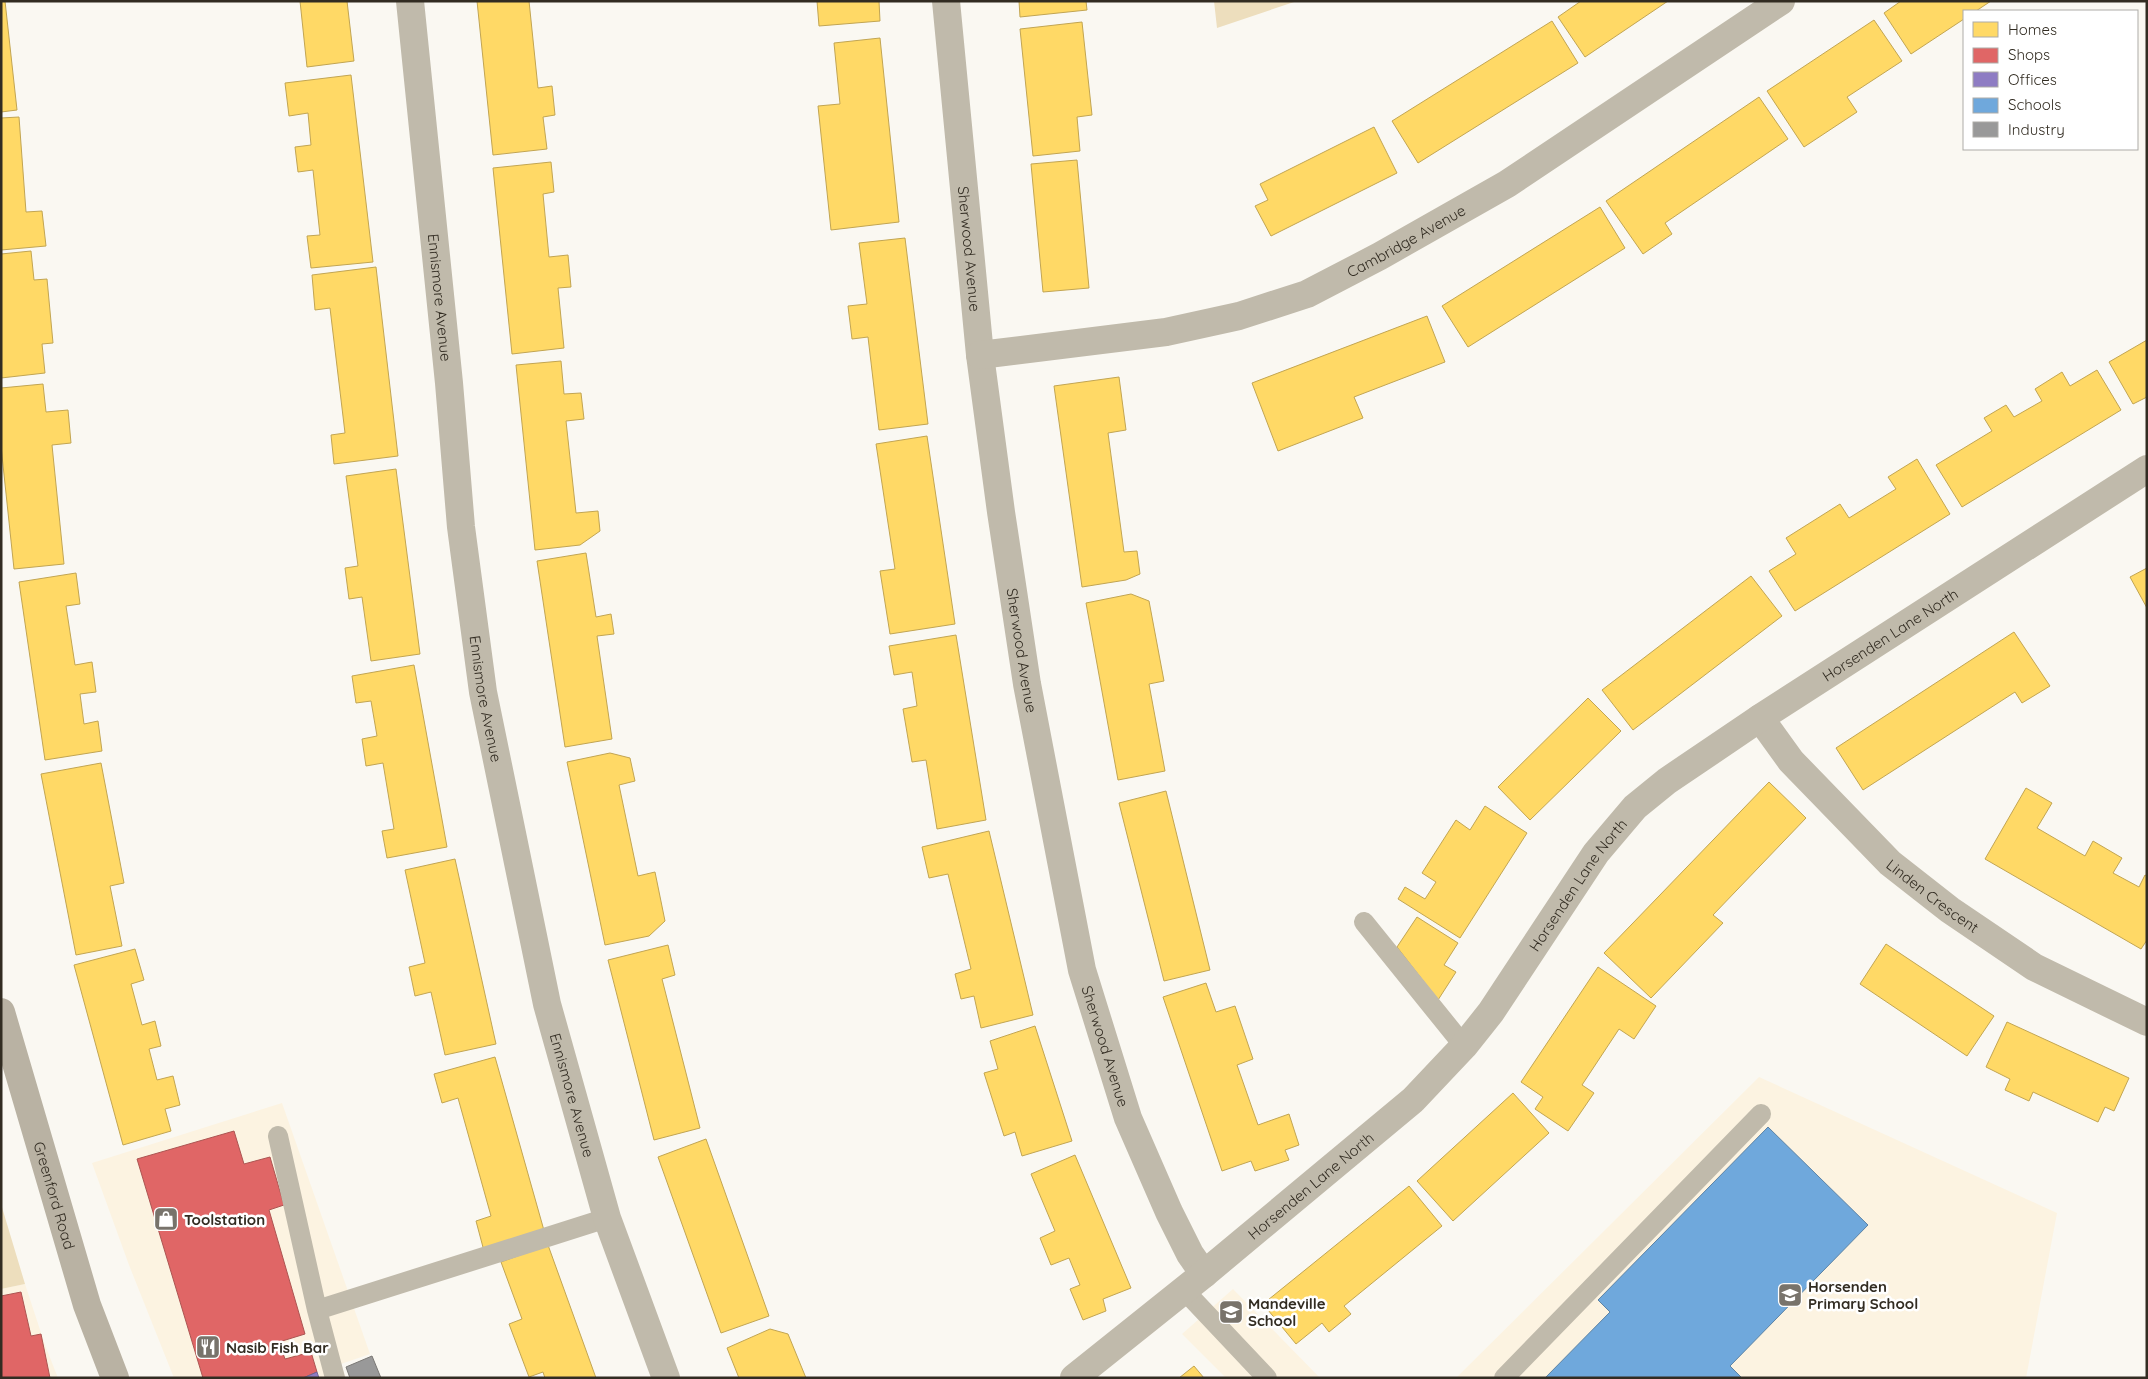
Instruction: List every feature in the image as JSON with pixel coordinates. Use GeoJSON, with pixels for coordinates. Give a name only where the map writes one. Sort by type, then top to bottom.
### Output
{"type":"FeatureCollection","features":[{"type":"Feature","properties":{"kind":"main road","name":"Greenford Road"},"geometry":{"type":"LineString","coordinates":[[1,1012],[87,1305],[115,1378]]}},
{"type":"Feature","properties":{"kind":"street","name":"Ennismore Avenue"},"geometry":{"type":"LineString","coordinates":[[410,1],[461,526],[483,692],[547,1004],[607,1218],[666,1378]]}},
{"type":"Feature","properties":{"kind":"street","name":"Sherwood Avenue"},"geometry":{"type":"LineString","coordinates":[[946,1],[980,355],[1027,684],[1082,970],[1128,1118],[1169,1212],[1190,1254],[1193,1282]]}},
{"type":"Feature","properties":{"kind":"street","name":"Cambridge Avenue"},"geometry":{"type":"LineString","coordinates":[[980,355],[1166,332],[1239,316],[1307,294],[1380,256],[1507,184],[1782,1]]}},
{"type":"Feature","properties":{"kind":"street","name":"Horsenden Lane North"},"geometry":{"type":"LineString","coordinates":[[1074,1378],[1413,1100],[1464,1046],[1491,1012],[1596,853],[1635,808],[1667,781],[1760,718],[2147,469]]}},
{"type":"Feature","properties":{"kind":"street","name":"Linden Crescent"},"geometry":{"type":"LineString","coordinates":[[1760,718],[1791,761],[1890,863],[1950,910],[2034,967],[2147,1022]]}},
{"type":"Feature","properties":{"kind":"lane"},"geometry":{"type":"LineString","coordinates":[[1364,922],[1464,1046]]}},
{"type":"Feature","properties":{"kind":"lane"},"geometry":{"type":"LineString","coordinates":[[1504,1378],[1761,1114]]}},
{"type":"Feature","properties":{"kind":"lane"},"geometry":{"type":"LineString","coordinates":[[278,1136],[317,1310],[335,1378]]}},
{"type":"Feature","properties":{"kind":"lane"},"geometry":{"type":"LineString","coordinates":[[317,1310],[607,1218]]}},
{"type":"Feature","properties":{"kind":"lane"},"geometry":{"type":"LineString","coordinates":[[1193,1282],[1268,1378]]}},
{"type":"Feature","properties":{"kind":"shaded area"},"geometry":{"type":"Polygon","coordinates":[[[1214,1],[1297,1],[1217,28],[1214,1]]]}},
{"type":"Feature","properties":{"kind":"shaded area","name":"Horsenden Primary School"},"geometry":{"type":"Polygon","coordinates":[[[1759,1077],[2057,1213],[2026,1378],[1456,1378],[1759,1077]]]}},
{"type":"Feature","properties":{"kind":"shaded area"},"geometry":{"type":"Polygon","coordinates":[[[282,1103],[370,1354],[341,1364],[346,1378],[174,1378],[129,1265],[92,1163],[282,1103]]]}},
{"type":"Feature","properties":{"kind":"shaded area"},"geometry":{"type":"Polygon","coordinates":[[[1,1204],[25,1284],[1,1289],[1,1204]]]}},
{"type":"Feature","properties":{"kind":"shaded area"},"geometry":{"type":"Polygon","coordinates":[[[25,1284],[58,1378],[1,1378],[1,1289],[25,1284]]]}},
{"type":"Feature","properties":{"kind":"shaded area","name":"Mandeville School"},"geometry":{"type":"Polygon","coordinates":[[[1233,1289],[1320,1378],[1226,1378],[1182,1334],[1233,1289]]]}},
{"type":"Feature","properties":{"kind":"building: Homes"},"geometry":{"type":"Polygon","coordinates":[[[1,1],[5,1],[17,110],[1,112],[1,1]]]}},
{"type":"Feature","properties":{"kind":"building: Homes"},"geometry":{"type":"Polygon","coordinates":[[[300,1],[347,1],[354,61],[307,67],[300,1]]]}},
{"type":"Feature","properties":{"kind":"building: Homes"},"geometry":{"type":"Polygon","coordinates":[[[477,1],[529,1],[538,88],[552,86],[555,115],[543,117],[547,149],[493,155],[477,1]]]}},
{"type":"Feature","properties":{"kind":"building: Homes"},"geometry":{"type":"Polygon","coordinates":[[[817,1],[879,1],[880,21],[819,26],[817,1]]]}},
{"type":"Feature","properties":{"kind":"building: Homes"},"geometry":{"type":"Polygon","coordinates":[[[1019,1],[1086,1],[1087,10],[1020,17],[1019,1]]]}},
{"type":"Feature","properties":{"kind":"building: Homes"},"geometry":{"type":"Polygon","coordinates":[[[1581,1],[1668,1],[1585,57],[1558,17],[1581,1]]]}},
{"type":"Feature","properties":{"kind":"building: Homes"},"geometry":{"type":"Polygon","coordinates":[[[1901,1],[1991,1],[1978,10],[1963,10],[1963,20],[1911,54],[1884,13],[1901,1]]]}},
{"type":"Feature","properties":{"kind":"building: Homes"},"geometry":{"type":"Polygon","coordinates":[[[1874,20],[1902,61],[1847,97],[1857,112],[1804,147],[1767,91],[1874,20]]]}},
{"type":"Feature","properties":{"kind":"building: Homes"},"geometry":{"type":"Polygon","coordinates":[[[1552,21],[1578,63],[1418,163],[1392,121],[1552,21]]]}},
{"type":"Feature","properties":{"kind":"building: Homes"},"geometry":{"type":"Polygon","coordinates":[[[1082,22],[1092,115],[1077,117],[1080,151],[1033,156],[1020,29],[1082,22]]]}},
{"type":"Feature","properties":{"kind":"building: Homes"},"geometry":{"type":"Polygon","coordinates":[[[880,38],[899,222],[831,230],[818,106],[840,104],[834,43],[880,38]]]}},
{"type":"Feature","properties":{"kind":"building: Homes"},"geometry":{"type":"Polygon","coordinates":[[[351,75],[373,262],[311,268],[307,236],[320,235],[313,170],[298,172],[295,147],[311,145],[308,113],[289,116],[285,83],[351,75]]]}},
{"type":"Feature","properties":{"kind":"building: Homes"},"geometry":{"type":"Polygon","coordinates":[[[1759,97],[1788,139],[1665,223],[1672,234],[1643,254],[1606,201],[1759,97]]]}},
{"type":"Feature","properties":{"kind":"building: Homes"},"geometry":{"type":"Polygon","coordinates":[[[19,117],[26,212],[42,211],[46,246],[1,250],[1,118],[19,117]]]}},
{"type":"Feature","properties":{"kind":"building: Homes"},"geometry":{"type":"Polygon","coordinates":[[[1374,127],[1397,173],[1271,236],[1255,206],[1268,200],[1260,184],[1374,127]]]}},
{"type":"Feature","properties":{"kind":"building: Homes"},"geometry":{"type":"Polygon","coordinates":[[[1077,160],[1089,288],[1043,292],[1031,164],[1077,160]]]}},
{"type":"Feature","properties":{"kind":"building: Homes"},"geometry":{"type":"Polygon","coordinates":[[[551,162],[554,192],[543,194],[549,257],[568,255],[571,287],[558,288],[564,348],[512,354],[493,168],[551,162]]]}},
{"type":"Feature","properties":{"kind":"building: Homes"},"geometry":{"type":"Polygon","coordinates":[[[1600,207],[1625,248],[1468,347],[1442,306],[1600,207]]]}},
{"type":"Feature","properties":{"kind":"building: Homes"},"geometry":{"type":"Polygon","coordinates":[[[905,238],[928,424],[879,430],[868,337],[852,339],[848,306],[867,304],[859,243],[905,238]]]}},
{"type":"Feature","properties":{"kind":"building: Homes"},"geometry":{"type":"Polygon","coordinates":[[[31,251],[34,280],[47,279],[53,343],[42,344],[45,373],[1,378],[1,254],[31,251]]]}},
{"type":"Feature","properties":{"kind":"building: Homes"},"geometry":{"type":"Polygon","coordinates":[[[376,267],[398,456],[334,464],[331,435],[345,433],[330,308],[315,310],[312,275],[376,267]]]}},
{"type":"Feature","properties":{"kind":"building: Homes"},"geometry":{"type":"Polygon","coordinates":[[[1427,316],[1445,362],[1354,397],[1363,418],[1278,451],[1252,383],[1427,316]]]}},
{"type":"Feature","properties":{"kind":"building: Homes"},"geometry":{"type":"Polygon","coordinates":[[[2147,340],[2147,397],[2133,404],[2109,362],[2147,340]]]}},
{"type":"Feature","properties":{"kind":"building: Homes"},"geometry":{"type":"Polygon","coordinates":[[[561,361],[564,394],[581,393],[584,419],[566,421],[576,513],[598,511],[600,531],[580,545],[535,550],[516,365],[561,361]]]}},
{"type":"Feature","properties":{"kind":"building: Homes"},"geometry":{"type":"Polygon","coordinates":[[[2097,370],[2121,410],[1962,507],[1936,465],[1992,431],[1984,418],[2006,405],[2014,417],[2042,401],[2035,389],[2062,372],[2070,386],[2097,370]]]}},
{"type":"Feature","properties":{"kind":"building: Homes"},"geometry":{"type":"Polygon","coordinates":[[[1119,377],[1126,430],[1108,433],[1124,552],[1137,551],[1140,574],[1126,580],[1082,587],[1054,386],[1119,377]]]}},
{"type":"Feature","properties":{"kind":"building: Homes"},"geometry":{"type":"Polygon","coordinates":[[[43,384],[46,412],[68,410],[71,443],[52,445],[64,564],[14,569],[1,446],[1,388],[43,384]]]}},
{"type":"Feature","properties":{"kind":"building: Homes"},"geometry":{"type":"Polygon","coordinates":[[[927,436],[955,624],[890,634],[880,571],[895,569],[876,444],[927,436]]]}},
{"type":"Feature","properties":{"kind":"building: Homes"},"geometry":{"type":"Polygon","coordinates":[[[1917,459],[1950,514],[1795,611],[1769,571],[1796,554],[1786,538],[1840,504],[1849,518],[1896,489],[1888,477],[1917,459]]]}},
{"type":"Feature","properties":{"kind":"building: Homes"},"geometry":{"type":"Polygon","coordinates":[[[396,469],[420,654],[371,661],[362,597],[349,599],[345,568],[358,566],[346,476],[396,469]]]}},
{"type":"Feature","properties":{"kind":"building: Homes"},"geometry":{"type":"Polygon","coordinates":[[[586,553],[596,617],[611,614],[614,634],[597,636],[612,739],[565,747],[537,561],[586,553]]]}},
{"type":"Feature","properties":{"kind":"building: Homes"},"geometry":{"type":"Polygon","coordinates":[[[2147,568],[2147,608],[2130,577],[2147,568]]]}},
{"type":"Feature","properties":{"kind":"building: Homes"},"geometry":{"type":"Polygon","coordinates":[[[76,573],[80,604],[66,606],[75,665],[92,662],[96,692],[80,694],[84,724],[98,721],[102,751],[45,760],[19,582],[76,573]]]}},
{"type":"Feature","properties":{"kind":"building: Homes"},"geometry":{"type":"Polygon","coordinates":[[[1751,576],[1782,616],[1633,730],[1602,690],[1751,576]]]}},
{"type":"Feature","properties":{"kind":"building: Homes"},"geometry":{"type":"Polygon","coordinates":[[[1131,594],[1149,601],[1164,681],[1149,684],[1165,771],[1118,780],[1086,603],[1131,594]]]}},
{"type":"Feature","properties":{"kind":"building: Homes"},"geometry":{"type":"Polygon","coordinates":[[[2014,632],[2050,686],[2022,703],[2015,692],[1863,790],[1836,748],[2014,632]]]}},
{"type":"Feature","properties":{"kind":"building: Homes"},"geometry":{"type":"Polygon","coordinates":[[[956,635],[986,820],[937,829],[926,760],[912,762],[903,709],[917,706],[912,672],[894,675],[889,646],[956,635]]]}},
{"type":"Feature","properties":{"kind":"building: Homes"},"geometry":{"type":"Polygon","coordinates":[[[414,665],[447,847],[387,858],[382,831],[394,829],[383,763],[366,766],[362,739],[377,736],[371,701],[356,703],[352,676],[414,665]]]}},
{"type":"Feature","properties":{"kind":"building: Homes"},"geometry":{"type":"Polygon","coordinates":[[[1588,698],[1621,731],[1530,820],[1498,787],[1588,698]]]}},
{"type":"Feature","properties":{"kind":"building: Homes"},"geometry":{"type":"Polygon","coordinates":[[[610,753],[630,758],[635,781],[619,785],[638,876],[655,872],[665,921],[649,936],[605,945],[567,762],[610,753]]]}},
{"type":"Feature","properties":{"kind":"building: Homes"},"geometry":{"type":"Polygon","coordinates":[[[101,763],[124,883],[110,886],[122,946],[76,955],[41,774],[101,763]]]}},
{"type":"Feature","properties":{"kind":"building: Homes"},"geometry":{"type":"Polygon","coordinates":[[[1769,782],[1806,818],[1713,915],[1723,923],[1651,998],[1604,953],[1769,782]]]}},
{"type":"Feature","properties":{"kind":"building: Homes"},"geometry":{"type":"Polygon","coordinates":[[[2026,788],[2052,803],[2037,828],[2085,856],[2093,841],[2122,858],[2113,873],[2139,887],[2145,875],[2147,876],[2147,940],[2141,949],[1985,859],[2026,788]]]}},
{"type":"Feature","properties":{"kind":"building: Homes"},"geometry":{"type":"Polygon","coordinates":[[[1166,791],[1210,970],[1164,981],[1119,803],[1166,791]]]}},
{"type":"Feature","properties":{"kind":"building: Homes"},"geometry":{"type":"Polygon","coordinates":[[[1485,806],[1527,833],[1460,938],[1398,899],[1405,887],[1425,899],[1436,882],[1422,873],[1456,820],[1470,830],[1485,806]]]}},
{"type":"Feature","properties":{"kind":"building: Homes"},"geometry":{"type":"Polygon","coordinates":[[[989,831],[1033,1015],[981,1028],[974,996],[961,999],[955,974],[971,969],[948,874],[929,878],[922,847],[989,831]]]}},
{"type":"Feature","properties":{"kind":"building: Homes"},"geometry":{"type":"Polygon","coordinates":[[[455,859],[496,1044],[445,1055],[431,992],[415,996],[409,967],[425,963],[405,870],[455,859]]]}},
{"type":"Feature","properties":{"kind":"building: Homes"},"geometry":{"type":"Polygon","coordinates":[[[1417,917],[1458,943],[1444,965],[1456,972],[1438,1000],[1397,947],[1417,917]]]}},
{"type":"Feature","properties":{"kind":"building: Homes"},"geometry":{"type":"Polygon","coordinates":[[[1886,944],[1994,1016],[1967,1056],[1860,984],[1886,944]]]}},
{"type":"Feature","properties":{"kind":"building: Homes"},"geometry":{"type":"Polygon","coordinates":[[[668,945],[675,975],[662,979],[700,1128],[654,1140],[608,960],[668,945]]]}},
{"type":"Feature","properties":{"kind":"building: Homes"},"geometry":{"type":"Polygon","coordinates":[[[135,949],[144,980],[131,984],[142,1025],[155,1021],[161,1046],[149,1049],[157,1080],[173,1076],[180,1105],[165,1109],[171,1131],[123,1145],[74,965],[135,949]]]}},
{"type":"Feature","properties":{"kind":"building: Homes"},"geometry":{"type":"Polygon","coordinates":[[[1598,967],[1656,1006],[1634,1039],[1619,1029],[1582,1085],[1594,1093],[1568,1131],[1535,1109],[1543,1097],[1521,1082],[1598,967]]]}},
{"type":"Feature","properties":{"kind":"building: Homes"},"geometry":{"type":"Polygon","coordinates":[[[1206,983],[1216,1012],[1235,1006],[1253,1059],[1237,1065],[1258,1125],[1289,1114],[1299,1145],[1285,1150],[1289,1160],[1255,1171],[1251,1161],[1222,1171],[1163,997],[1206,983]]]}},
{"type":"Feature","properties":{"kind":"building: Homes"},"geometry":{"type":"Polygon","coordinates":[[[2007,1022],[2129,1078],[2114,1111],[2105,1107],[2098,1122],[2033,1092],[2029,1101],[2005,1090],[2010,1079],[1986,1067],[2007,1022]]]}},
{"type":"Feature","properties":{"kind":"building: Homes"},"geometry":{"type":"Polygon","coordinates":[[[1035,1026],[1072,1141],[1022,1156],[1015,1132],[1004,1136],[984,1073],[998,1069],[990,1041],[1035,1026]]]}},
{"type":"Feature","properties":{"kind":"building: Homes"},"geometry":{"type":"Polygon","coordinates":[[[495,1057],[545,1234],[484,1251],[476,1221],[491,1216],[458,1098],[442,1103],[434,1074],[495,1057]]]}},
{"type":"Feature","properties":{"kind":"building: Homes"},"geometry":{"type":"Polygon","coordinates":[[[1513,1093],[1549,1133],[1453,1221],[1417,1181],[1513,1093]]]}},
{"type":"Feature","properties":{"kind":"building: Homes"},"geometry":{"type":"Polygon","coordinates":[[[706,1139],[769,1316],[721,1333],[658,1157],[706,1139]]]}},
{"type":"Feature","properties":{"kind":"building: Homes"},"geometry":{"type":"Polygon","coordinates":[[[1075,1155],[1131,1288],[1103,1299],[1106,1311],[1083,1320],[1070,1289],[1080,1285],[1069,1258],[1051,1265],[1040,1238],[1055,1231],[1031,1174],[1075,1155]]]}},
{"type":"Feature","properties":{"kind":"building: Homes"},"geometry":{"type":"Polygon","coordinates":[[[1409,1186],[1442,1226],[1344,1306],[1351,1314],[1329,1332],[1322,1323],[1296,1344],[1263,1304],[1409,1186]]]}},
{"type":"Feature","properties":{"kind":"building: Homes"},"geometry":{"type":"Polygon","coordinates":[[[548,1245],[596,1378],[545,1378],[543,1372],[529,1377],[509,1324],[522,1319],[501,1262],[548,1245]]]}},
{"type":"Feature","properties":{"kind":"building: Homes"},"geometry":{"type":"Polygon","coordinates":[[[770,1329],[788,1334],[806,1378],[739,1378],[727,1348],[770,1329]]]}},
{"type":"Feature","properties":{"kind":"building: Homes"},"geometry":{"type":"Polygon","coordinates":[[[1194,1366],[1204,1378],[1179,1378],[1194,1366]]]}},
{"type":"Feature","properties":{"kind":"building: Shops"},"geometry":{"type":"Polygon","coordinates":[[[234,1131],[244,1164],[270,1157],[284,1205],[269,1210],[305,1334],[279,1342],[285,1359],[311,1352],[317,1372],[303,1378],[203,1378],[137,1159],[234,1131]]]}},
{"type":"Feature","properties":{"kind":"building: Shops"},"geometry":{"type":"Polygon","coordinates":[[[21,1292],[31,1336],[41,1334],[50,1378],[1,1378],[1,1296],[21,1292]]]}},
{"type":"Feature","properties":{"kind":"building: Offices"},"geometry":{"type":"Polygon","coordinates":[[[317,1372],[319,1378],[303,1378],[317,1372]]]}},
{"type":"Feature","properties":{"kind":"building: Schools"},"geometry":{"type":"Polygon","coordinates":[[[1768,1127],[1868,1225],[1730,1366],[1742,1378],[1545,1378],[1610,1312],[1598,1300],[1768,1127]]]}},
{"type":"Feature","properties":{"kind":"building: Industry"},"geometry":{"type":"Polygon","coordinates":[[[372,1356],[381,1378],[350,1378],[346,1367],[372,1356]]]}},
{"type":"Feature","properties":{"kind":"place","name":"Toolstation"},"geometry":{"type":"Point","coordinates":[166,1219]}},
{"type":"Feature","properties":{"kind":"place","name":"Horsenden Primary School"},"geometry":{"type":"Point","coordinates":[1790,1295]}},
{"type":"Feature","properties":{"kind":"place","name":"Mandeville School"},"geometry":{"type":"Point","coordinates":[1231,1312]}},
{"type":"Feature","properties":{"kind":"place","name":"Nasib Fish Bar"},"geometry":{"type":"Point","coordinates":[208,1347]}}]}
